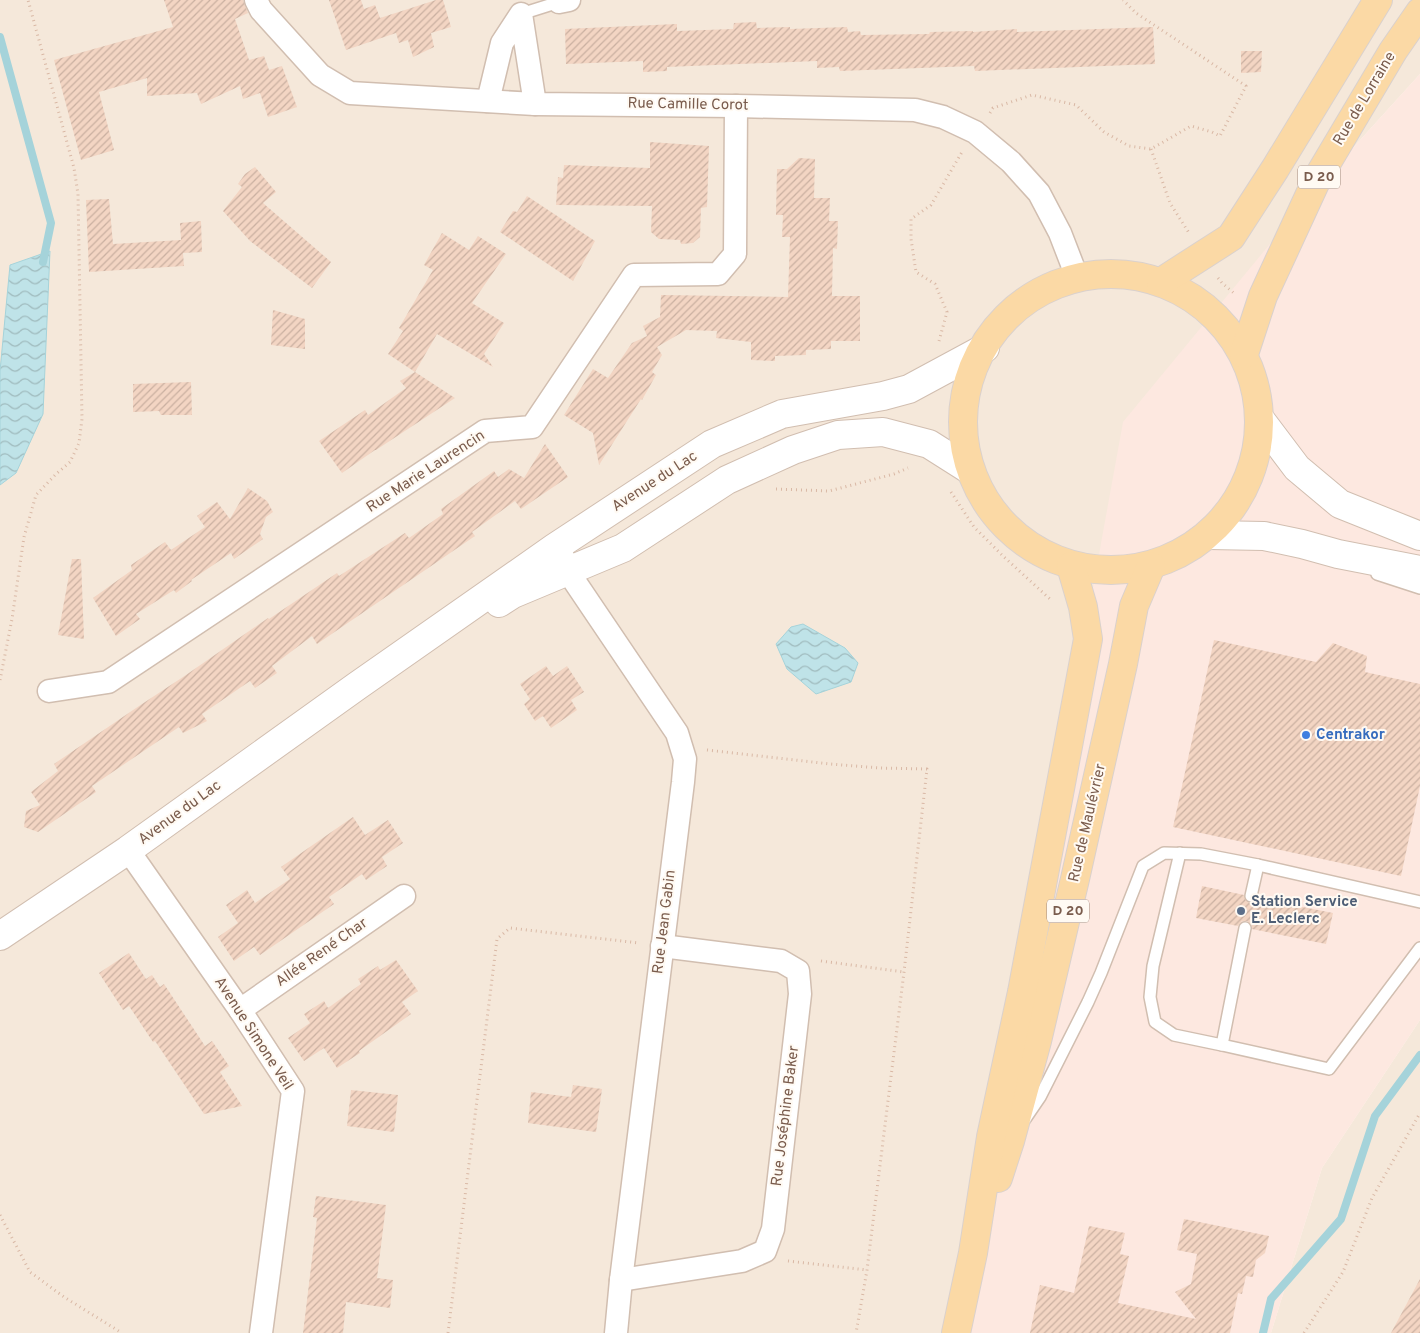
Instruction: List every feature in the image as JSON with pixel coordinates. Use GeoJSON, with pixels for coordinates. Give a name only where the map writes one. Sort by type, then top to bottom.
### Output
{"type":"FeatureCollection","features":[{"type":"Feature","properties":{"kind":"main road","name":"D 20"},"geometry":{"type":"LineString","coordinates":[[1161,282],[1231,237],[1275,169],[1378,0]]}},
{"type":"Feature","properties":{"kind":"main road","name":"Rue de Lorraine"},"geometry":{"type":"LineString","coordinates":[[1244,354],[1263,296],[1317,180],[1393,51],[1420,12]]}},
{"type":"Feature","properties":{"kind":"main road"},"geometry":{"type":"LineString","coordinates":[[1119,273],[1161,282],[1195,299],[1222,324],[1244,354],[1255,386],[1260,419],[1254,462],[1237,502],[1209,535],[1181,554],[1151,566],[1118,571],[1071,566],[1027,546],[992,512],[970,470],[962,422],[971,373],[994,330],[1031,296],[1077,277],[1119,273]]}},
{"type":"Feature","properties":{"kind":"main road","name":"Rue de Maulévrier"},"geometry":{"type":"LineString","coordinates":[[956,1333],[973,1253],[991,1137],[1022,992],[1088,639],[1083,607],[1071,566]]}},
{"type":"Feature","properties":{"kind":"main road","name":"Rue de Maulévrier"},"geometry":{"type":"LineString","coordinates":[[973,1253],[1010,1141],[1037,1041],[1123,664],[1134,606],[1151,566]]}},
{"type":"Feature","properties":{"kind":"street","name":"Rue Camille Corot"},"geometry":{"type":"LineString","coordinates":[[256,0],[261,10],[320,75],[350,93],[535,104],[915,110],[943,117],[975,132],[1011,162],[1039,193],[1060,233],[1077,277]]}},
{"type":"Feature","properties":{"kind":"street"},"geometry":{"type":"LineString","coordinates":[[488,101],[502,43],[520,7]]}},
{"type":"Feature","properties":{"kind":"street"},"geometry":{"type":"LineString","coordinates":[[520,7],[535,104]]}},
{"type":"Feature","properties":{"kind":"street","name":"Rue Marie Laurencin"},"geometry":{"type":"LineString","coordinates":[[49,691],[108,682],[485,431],[532,427],[634,275],[718,274],[735,254],[736,106]]}},
{"type":"Feature","properties":{"kind":"street","name":"Avenue du Lac"},"geometry":{"type":"LineString","coordinates":[[0,936],[128,850],[557,545],[712,444],[782,414],[910,390],[984,348]]}},
{"type":"Feature","properties":{"kind":"street"},"geometry":{"type":"LineString","coordinates":[[1260,419],[1297,468],[1340,504],[1420,536]]}},
{"type":"Feature","properties":{"kind":"street","name":"Avenue du Lac"},"geometry":{"type":"LineString","coordinates":[[357,686],[513,594],[623,548],[727,480],[793,450],[838,436],[883,432],[928,444],[970,470]]}},
{"type":"Feature","properties":{"kind":"street"},"geometry":{"type":"LineString","coordinates":[[1209,535],[1264,536],[1338,554],[1420,570]]}},
{"type":"Feature","properties":{"kind":"street","name":"Rue Jean Gabin"},"geometry":{"type":"LineString","coordinates":[[557,545],[575,582],[677,733],[685,759],[616,1333]]}},
{"type":"Feature","properties":{"kind":"street","name":"Avenue Simone Veil"},"geometry":{"type":"LineString","coordinates":[[128,850],[240,1010],[293,1092],[262,1333]]}},
{"type":"Feature","properties":{"kind":"street","name":"Allée René Char"},"geometry":{"type":"LineString","coordinates":[[240,1010],[404,896]]}},
{"type":"Feature","properties":{"kind":"street"},"geometry":{"type":"LineString","coordinates":[[662,946],[782,961],[798,971]]}},
{"type":"Feature","properties":{"kind":"street","name":"Rue Joséphine Baker"},"geometry":{"type":"LineString","coordinates":[[765,1251],[773,1229],[800,994],[798,971]]}},
{"type":"Feature","properties":{"kind":"street"},"geometry":{"type":"LineString","coordinates":[[621,1280],[742,1262],[765,1251]]}},
{"type":"Feature","properties":{"kind":"lane"},"geometry":{"type":"LineString","coordinates":[[520,7],[564,1]]}},
{"type":"Feature","properties":{"kind":"lane"},"geometry":{"type":"LineString","coordinates":[[1338,554],[1360,568],[1420,588]]}},
{"type":"Feature","properties":{"kind":"lane"},"geometry":{"type":"LineString","coordinates":[[1010,1141],[1040,1097],[1088,1002],[1143,866],[1164,853],[1201,854],[1420,902]]}},
{"type":"Feature","properties":{"kind":"lane"},"geometry":{"type":"LineString","coordinates":[[1180,853],[1154,966],[1150,997],[1155,1022],[1174,1035],[1329,1069],[1420,948]]}},
{"type":"Feature","properties":{"kind":"lane"},"geometry":{"type":"LineString","coordinates":[[1251,896],[1258,865]]}},
{"type":"Feature","properties":{"kind":"lane"},"geometry":{"type":"LineString","coordinates":[[1222,1045],[1245,928]]}},
{"type":"Feature","properties":{"kind":"path"},"geometry":{"type":"LineString","coordinates":[[0,680],[12,619],[24,537],[36,495],[70,462],[79,443],[82,419],[78,194],[74,168],[28,0]]}},
{"type":"Feature","properties":{"kind":"path"},"geometry":{"type":"LineString","coordinates":[[975,132],[993,108],[1032,95],[1076,105],[1104,132],[1129,146],[1151,149],[1191,126],[1220,136],[1246,86],[1136,13],[1123,0]]}},
{"type":"Feature","properties":{"kind":"path"},"geometry":{"type":"LineString","coordinates":[[681,747],[830,764],[926,769],[904,972],[867,1270],[856,1333]]}},
{"type":"Feature","properties":{"kind":"path"},"geometry":{"type":"LineString","coordinates":[[448,1333],[497,939],[510,928],[662,946]]}},
{"type":"Feature","properties":{"kind":"path"},"geometry":{"type":"LineString","coordinates":[[798,971],[812,960],[904,972]]}},
{"type":"Feature","properties":{"kind":"path"},"geometry":{"type":"LineString","coordinates":[[1304,1333],[1343,1272],[1372,1198],[1420,1113]]}},
{"type":"Feature","properties":{"kind":"path"},"geometry":{"type":"LineString","coordinates":[[0,1215],[30,1272],[64,1297],[122,1333]]}},
{"type":"Feature","properties":{"kind":"path"},"geometry":{"type":"LineString","coordinates":[[765,1251],[774,1259],[867,1270]]}},
{"type":"Feature","properties":{"kind":"shaded area"},"geometry":{"type":"Polygon","coordinates":[[[0,0],[1420,0],[1420,74],[1312,193],[991,1151],[949,1333],[0,1333],[0,0]]]}},
{"type":"Feature","properties":{"kind":"shaded area"},"geometry":{"type":"Polygon","coordinates":[[[1420,74],[1420,1020],[1322,1168],[1271,1333],[949,1333],[991,1151],[1123,422],[1312,193],[1420,74]]]}},
{"type":"Feature","properties":{"kind":"shaded area"},"geometry":{"type":"Polygon","coordinates":[[[1420,1020],[1420,1333],[1271,1333],[1322,1168],[1420,1020]]]}},
{"type":"Feature","properties":{"kind":"water"},"geometry":{"type":"Polygon","coordinates":[[[50,251],[43,414],[16,473],[0,485],[0,371],[10,265],[50,251]]]}},
{"type":"Feature","properties":{"kind":"water"},"geometry":{"type":"Polygon","coordinates":[[[803,624],[845,648],[858,663],[851,682],[816,694],[787,669],[776,644],[791,627],[803,624]]]}},
{"type":"Feature","properties":{"kind":"building"},"geometry":{"type":"Polygon","coordinates":[[[164,0],[243,0],[248,13],[235,19],[249,60],[264,56],[269,70],[282,66],[297,107],[268,117],[260,93],[243,99],[240,86],[201,104],[197,93],[147,96],[147,78],[99,92],[114,150],[81,160],[54,60],[173,27],[164,0]]]}},
{"type":"Feature","properties":{"kind":"building"},"geometry":{"type":"Polygon","coordinates":[[[329,0],[361,0],[364,9],[375,5],[380,18],[436,0],[443,0],[451,27],[431,33],[434,47],[413,57],[408,40],[399,43],[396,33],[346,50],[329,0]]]}},
{"type":"Feature","properties":{"kind":"building"},"geometry":{"type":"Polygon","coordinates":[[[756,22],[757,28],[847,27],[848,32],[860,31],[861,35],[929,34],[930,32],[1017,29],[1017,32],[1153,27],[1155,64],[975,71],[974,66],[840,71],[839,67],[817,68],[817,61],[667,67],[667,71],[643,72],[643,61],[566,64],[565,29],[677,24],[677,31],[733,29],[734,23],[756,22]]]}},
{"type":"Feature","properties":{"kind":"building"},"geometry":{"type":"Polygon","coordinates":[[[1241,51],[1262,51],[1261,72],[1241,73],[1241,51]]]}},
{"type":"Feature","properties":{"kind":"building"},"geometry":{"type":"Polygon","coordinates":[[[650,142],[709,146],[707,207],[701,208],[700,237],[693,243],[681,244],[680,240],[659,239],[651,232],[652,206],[556,205],[558,177],[563,178],[564,165],[650,168],[650,142]]]}},
{"type":"Feature","properties":{"kind":"building"},"geometry":{"type":"Polygon","coordinates":[[[799,158],[815,159],[814,198],[830,198],[829,221],[838,221],[837,249],[833,248],[832,296],[860,296],[860,341],[831,341],[831,349],[806,350],[806,355],[775,356],[775,361],[751,360],[751,342],[716,338],[717,331],[686,330],[657,347],[662,355],[652,372],[656,375],[642,400],[599,465],[593,433],[564,415],[593,369],[608,378],[632,343],[647,336],[643,326],[660,317],[661,295],[788,297],[790,237],[782,237],[783,215],[776,215],[777,169],[787,169],[799,158]]]}},
{"type":"Feature","properties":{"kind":"building"},"geometry":{"type":"Polygon","coordinates":[[[255,167],[276,192],[263,203],[331,262],[312,288],[250,241],[223,211],[242,187],[238,184],[245,174],[255,167]]]}},
{"type":"Feature","properties":{"kind":"building"},"geometry":{"type":"Polygon","coordinates":[[[527,196],[595,241],[573,281],[500,232],[513,211],[517,212],[527,196]]]}},
{"type":"Feature","properties":{"kind":"building"},"geometry":{"type":"Polygon","coordinates":[[[109,199],[113,244],[181,240],[180,223],[201,221],[202,252],[183,253],[184,266],[89,272],[86,200],[109,199]]]}},
{"type":"Feature","properties":{"kind":"building"},"geometry":{"type":"Polygon","coordinates":[[[442,233],[469,250],[478,236],[506,254],[472,303],[504,323],[484,354],[493,367],[437,334],[415,372],[388,354],[403,331],[399,328],[433,270],[424,265],[442,233]]]}},
{"type":"Feature","properties":{"kind":"building"},"geometry":{"type":"Polygon","coordinates":[[[273,310],[305,319],[305,349],[271,345],[273,310]]]}},
{"type":"Feature","properties":{"kind":"building"},"geometry":{"type":"Polygon","coordinates":[[[415,372],[455,398],[342,473],[319,441],[365,410],[368,415],[406,388],[400,381],[415,372]]]}},
{"type":"Feature","properties":{"kind":"building"},"geometry":{"type":"Polygon","coordinates":[[[191,382],[192,415],[161,415],[159,411],[133,412],[133,384],[191,382]]]}},
{"type":"Feature","properties":{"kind":"building"},"geometry":{"type":"Polygon","coordinates":[[[545,444],[568,477],[521,509],[515,501],[472,532],[475,536],[317,644],[312,636],[272,666],[277,673],[255,688],[250,681],[202,714],[207,721],[183,733],[179,727],[92,786],[96,792],[38,832],[24,827],[26,811],[40,805],[31,792],[58,771],[54,764],[337,573],[339,576],[405,533],[409,538],[443,514],[441,509],[494,471],[498,477],[509,469],[524,478],[545,444]]]}},
{"type":"Feature","properties":{"kind":"building"},"geometry":{"type":"Polygon","coordinates":[[[248,488],[267,501],[273,512],[266,517],[260,534],[263,539],[234,559],[231,553],[191,580],[176,593],[174,590],[136,614],[140,619],[116,636],[93,598],[132,570],[131,565],[165,542],[171,550],[205,527],[197,516],[217,502],[230,519],[248,488]]]}},
{"type":"Feature","properties":{"kind":"building"},"geometry":{"type":"Polygon","coordinates":[[[72,559],[81,559],[84,639],[58,635],[72,559]]]}},
{"type":"Feature","properties":{"kind":"building","name":"Centrakor"},"geometry":{"type":"Polygon","coordinates":[[[1214,640],[1316,662],[1333,643],[1367,656],[1365,672],[1420,684],[1420,786],[1401,876],[1173,827],[1214,640]]]}},
{"type":"Feature","properties":{"kind":"building"},"geometry":{"type":"Polygon","coordinates":[[[546,666],[553,676],[567,666],[584,692],[571,700],[577,710],[551,728],[543,716],[535,721],[524,704],[530,699],[520,684],[546,666]]]}},
{"type":"Feature","properties":{"kind":"building"},"geometry":{"type":"Polygon","coordinates":[[[353,817],[365,835],[388,820],[403,843],[382,857],[387,866],[366,880],[362,874],[329,897],[334,904],[260,955],[254,947],[234,961],[218,937],[238,923],[226,905],[247,890],[255,903],[290,879],[281,867],[353,817]]]}},
{"type":"Feature","properties":{"kind":"building","name":"Station Service E. Leclerc"},"geometry":{"type":"Polygon","coordinates":[[[1202,886],[1244,895],[1246,901],[1250,903],[1258,898],[1333,913],[1326,944],[1252,929],[1252,925],[1247,921],[1242,921],[1238,926],[1196,918],[1202,886]]]}},
{"type":"Feature","properties":{"kind":"building"},"geometry":{"type":"Polygon","coordinates":[[[129,953],[146,979],[152,975],[160,987],[164,984],[205,1046],[212,1041],[229,1066],[220,1072],[242,1106],[204,1114],[129,1006],[123,1010],[99,973],[129,953]]]}},
{"type":"Feature","properties":{"kind":"building"},"geometry":{"type":"Polygon","coordinates":[[[396,960],[418,991],[402,1002],[411,1014],[337,1068],[324,1048],[304,1061],[288,1038],[310,1023],[304,1014],[324,1001],[328,1008],[361,984],[358,979],[378,966],[380,970],[396,960]]]}},
{"type":"Feature","properties":{"kind":"building"},"geometry":{"type":"Polygon","coordinates":[[[573,1085],[602,1089],[596,1132],[528,1123],[531,1092],[571,1097],[573,1085]]]}},
{"type":"Feature","properties":{"kind":"building"},"geometry":{"type":"Polygon","coordinates":[[[351,1090],[398,1095],[394,1132],[347,1126],[351,1090]]]}},
{"type":"Feature","properties":{"kind":"building"},"geometry":{"type":"Polygon","coordinates":[[[316,1196],[386,1205],[377,1278],[393,1280],[390,1308],[346,1302],[343,1333],[303,1333],[317,1218],[313,1217],[316,1196]]]}},
{"type":"Feature","properties":{"kind":"building"},"geometry":{"type":"Polygon","coordinates":[[[1184,1219],[1269,1236],[1265,1253],[1256,1260],[1253,1277],[1246,1276],[1242,1294],[1238,1293],[1230,1333],[1030,1333],[1040,1285],[1074,1293],[1089,1226],[1125,1233],[1120,1254],[1129,1256],[1118,1303],[1196,1319],[1175,1292],[1191,1284],[1197,1254],[1177,1250],[1184,1219]]]}},
{"type":"Feature","properties":{"kind":"building"},"geometry":{"type":"Polygon","coordinates":[[[1420,1279],[1420,1333],[1391,1333],[1420,1279]]]}},
{"type":"Feature","properties":{"kind":"waterway"},"geometry":{"type":"LineString","coordinates":[[0,37],[51,223],[43,262]]}},
{"type":"Feature","properties":{"kind":"waterway"},"geometry":{"type":"LineString","coordinates":[[1263,1333],[1271,1299],[1341,1219],[1375,1116],[1420,1055]]}},
{"type":"Feature","properties":{"kind":"place","name":"Centrakor"},"geometry":{"type":"Point","coordinates":[1306,735]}},
{"type":"Feature","properties":{"kind":"place","name":"Station Service E. Leclerc"},"geometry":{"type":"Point","coordinates":[1241,911]}}]}
